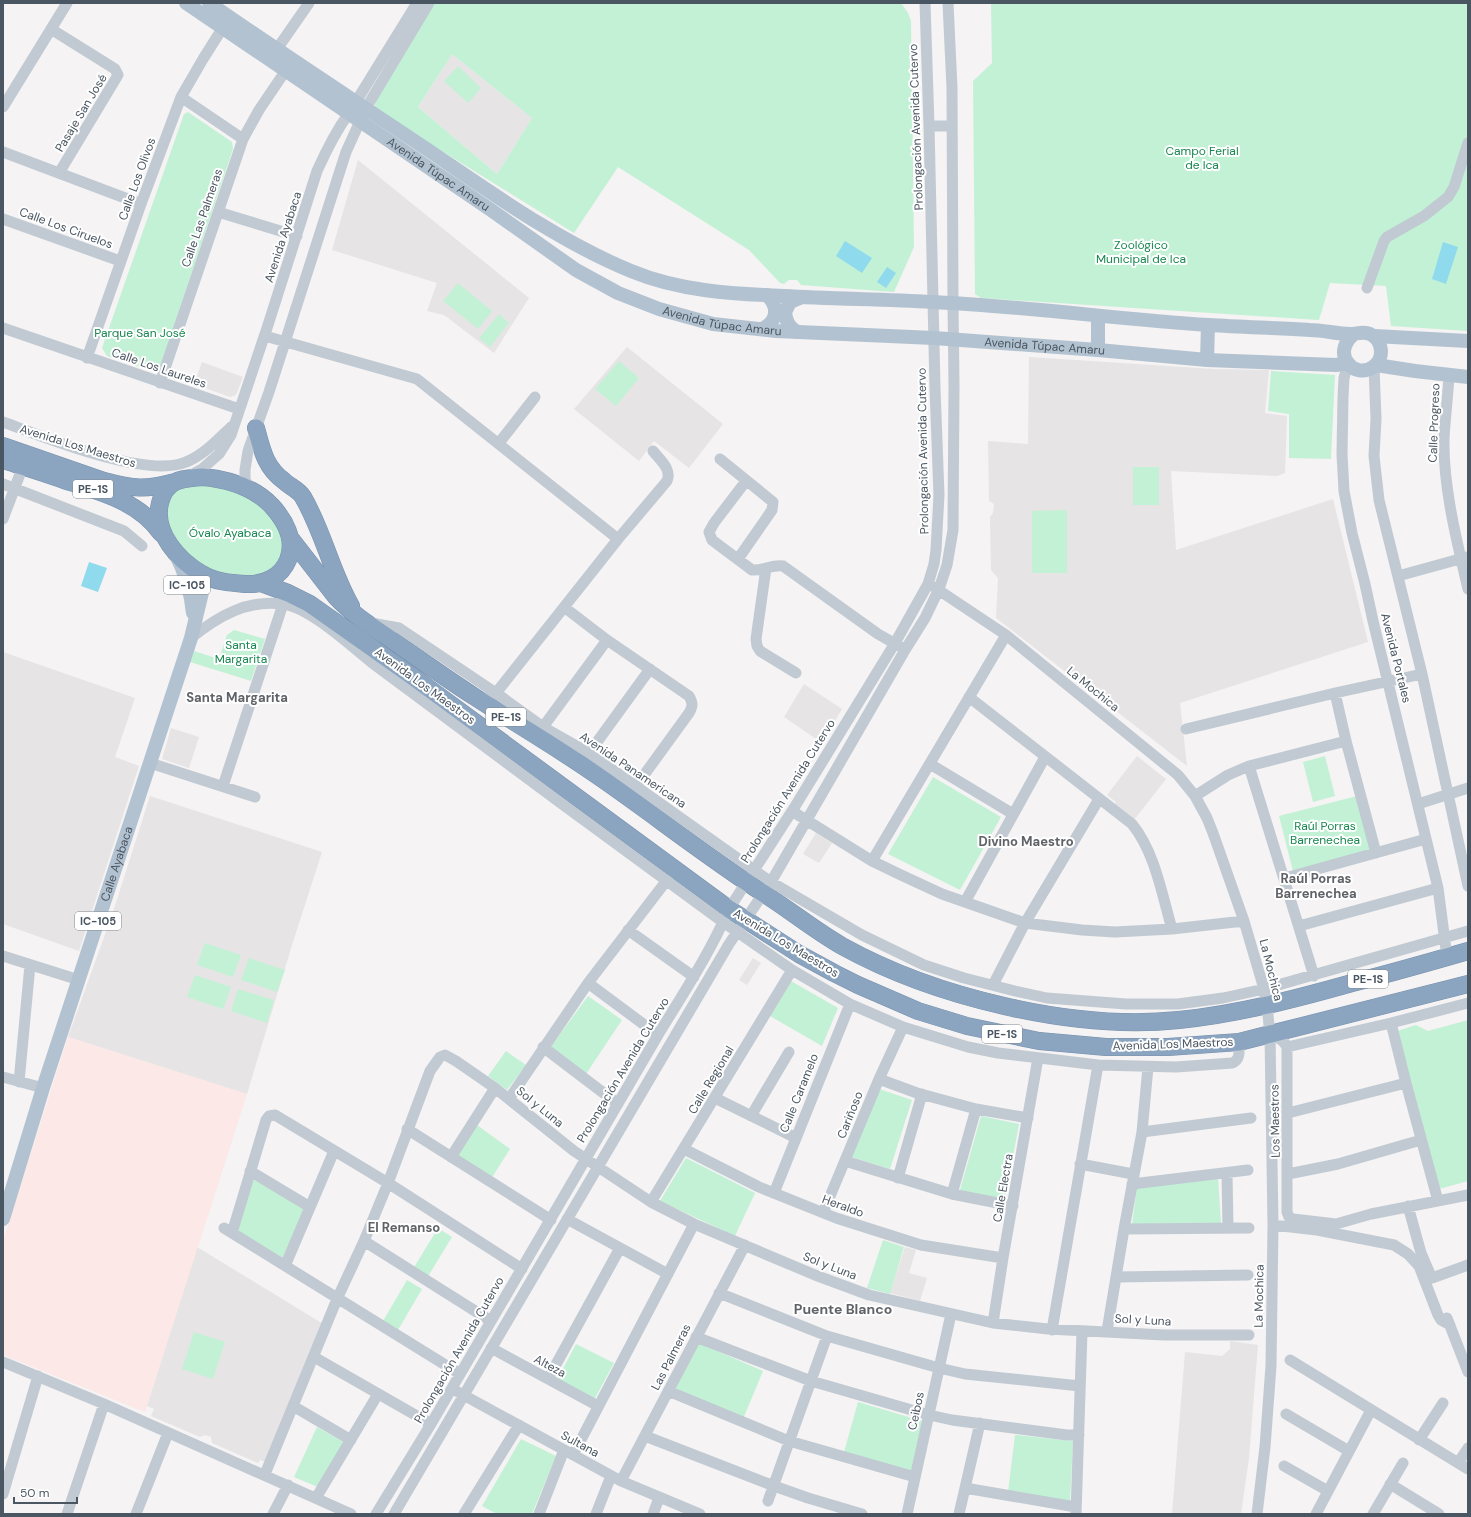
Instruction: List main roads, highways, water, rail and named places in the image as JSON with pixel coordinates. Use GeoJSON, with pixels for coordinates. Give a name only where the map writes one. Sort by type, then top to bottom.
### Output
{"type":"FeatureCollection","features":[{"type":"Feature","properties":{"kind":"highway"},"geometry":{"type":"LineString","coordinates":[[256,428],[265,460],[282,480],[302,495],[312,514],[348,600],[354,610],[366,622]]}},
{"type":"Feature","properties":{"kind":"highway","name":"Avenida Los Maestros"},"geometry":{"type":"LineString","coordinates":[[3,446],[121,486],[136,488],[154,487],[180,480]]}},
{"type":"Feature","properties":{"kind":"highway","name":"PE-1S"},"geometry":{"type":"LineString","coordinates":[[3,460],[106,493],[123,500],[148,516],[170,545],[188,564],[206,576],[225,582],[250,584],[261,583],[272,579],[285,566],[290,553],[291,539],[287,528],[275,509],[264,499],[238,484],[212,478],[180,480],[168,487],[164,493],[161,498],[158,511],[161,529],[170,545]]}},
{"type":"Feature","properties":{"kind":"highway","name":"Avenida Los Maestros"},"geometry":{"type":"LineString","coordinates":[[291,539],[336,597],[344,605],[475,698],[595,774],[767,888],[825,936],[864,957],[916,979],[961,995],[1015,1008],[1064,1017],[1128,1022],[1176,1021],[1230,1013],[1266,997],[1319,992],[1468,951]]}},
{"type":"Feature","properties":{"kind":"highway","name":"Avenida Los Maestros"},"geometry":{"type":"LineString","coordinates":[[261,583],[288,593],[310,604],[349,637],[412,676],[544,773],[722,916],[858,985],[918,1011],[967,1026],[1039,1041],[1106,1047],[1168,1047],[1239,1042],[1468,984]]}},
{"type":"Feature","properties":{"kind":"highway"},"geometry":{"type":"LineString","coordinates":[[519,771],[544,773]]}},
{"type":"Feature","properties":{"kind":"main road","name":"Avenida Túpac Amaru"},"geometry":{"type":"LineString","coordinates":[[186,3],[227,22],[277,49],[491,210],[576,270],[618,293],[640,302],[695,320],[713,324],[797,332],[934,338],[1098,350],[1207,360],[1326,365],[1348,363]]}},
{"type":"Feature","properties":{"kind":"main road","name":"Avenida Túpac Amaru"},"geometry":{"type":"LineString","coordinates":[[209,3],[227,22],[286,70],[358,111],[498,198],[592,254],[634,273],[685,286],[732,293],[952,303],[1208,325],[1314,330],[1353,335]]}},
{"type":"Feature","properties":{"kind":"main road"},"geometry":{"type":"LineString","coordinates":[[491,210],[498,198]]}},
{"type":"Feature","properties":{"kind":"main road"},"geometry":{"type":"LineString","coordinates":[[762,329],[770,325],[775,312],[772,300],[767,295]]}},
{"type":"Feature","properties":{"kind":"main road"},"geometry":{"type":"LineString","coordinates":[[797,332],[791,329],[788,324],[785,312],[790,302],[802,297]]}},
{"type":"Feature","properties":{"kind":"main road"},"geometry":{"type":"LineString","coordinates":[[1098,316],[1098,350]]}},
{"type":"Feature","properties":{"kind":"main road"},"geometry":{"type":"LineString","coordinates":[[1207,360],[1208,325]]}},
{"type":"Feature","properties":{"kind":"main road"},"geometry":{"type":"LineString","coordinates":[[1468,341],[1374,336],[1364,332],[1348,338],[1344,350],[1344,356],[1348,363],[1352,367],[1362,370],[1375,366],[1468,377]]}},
{"type":"Feature","properties":{"kind":"main road"},"geometry":{"type":"LineString","coordinates":[[1374,336],[1378,340],[1381,351],[1381,357],[1375,366]]}},
{"type":"Feature","properties":{"kind":"main road","name":"Calle Ayabaca"},"geometry":{"type":"LineString","coordinates":[[170,545],[181,564],[192,600],[193,624]]}},
{"type":"Feature","properties":{"kind":"main road","name":"Calle Ayabaca"},"geometry":{"type":"LineString","coordinates":[[3,1219],[43,1088],[191,638],[193,624],[206,576]]}},
{"type":"Feature","properties":{"kind":"water"},"geometry":{"type":"Polygon","coordinates":[[[845,241],[872,258],[862,273],[836,256],[845,241]]]}},
{"type":"Feature","properties":{"kind":"water"},"geometry":{"type":"Polygon","coordinates":[[[1443,242],[1458,247],[1446,284],[1432,279],[1443,242]]]}},
{"type":"Feature","properties":{"kind":"water"},"geometry":{"type":"Polygon","coordinates":[[[887,267],[896,273],[886,288],[877,282],[887,267]]]}},
{"type":"Feature","properties":{"kind":"water"},"geometry":{"type":"Polygon","coordinates":[[[89,562],[107,568],[98,592],[81,586],[89,562]]]}},
{"type":"Feature","properties":{"kind":"district","name":"Santa Margarita"},"geometry":{"type":"Point","coordinates":[237,697]}},
{"type":"Feature","properties":{"kind":"district","name":"Divino Maestro"},"geometry":{"type":"Point","coordinates":[1026,841]}},
{"type":"Feature","properties":{"kind":"district","name":"Raúl Porras Barrenechea"},"geometry":{"type":"Point","coordinates":[1316,886]}},
{"type":"Feature","properties":{"kind":"district","name":"El Remanso"},"geometry":{"type":"Point","coordinates":[404,1227]}},
{"type":"Feature","properties":{"kind":"district","name":"Puente Blanco"},"geometry":{"type":"Point","coordinates":[843,1309]}},
{"type":"Feature","properties":{"kind":"park label","name":"Campo Ferial de Ica"},"geometry":{"type":"Point","coordinates":[1202,158]}},
{"type":"Feature","properties":{"kind":"park label","name":"Zoológico Municipal de Ica"},"geometry":{"type":"Point","coordinates":[1141,252]}},
{"type":"Feature","properties":{"kind":"park label","name":"Parque San José"},"geometry":{"type":"Point","coordinates":[140,333]}},
{"type":"Feature","properties":{"kind":"park label","name":"Óvalo Ayabaca"},"geometry":{"type":"Point","coordinates":[230,533]}}]}
